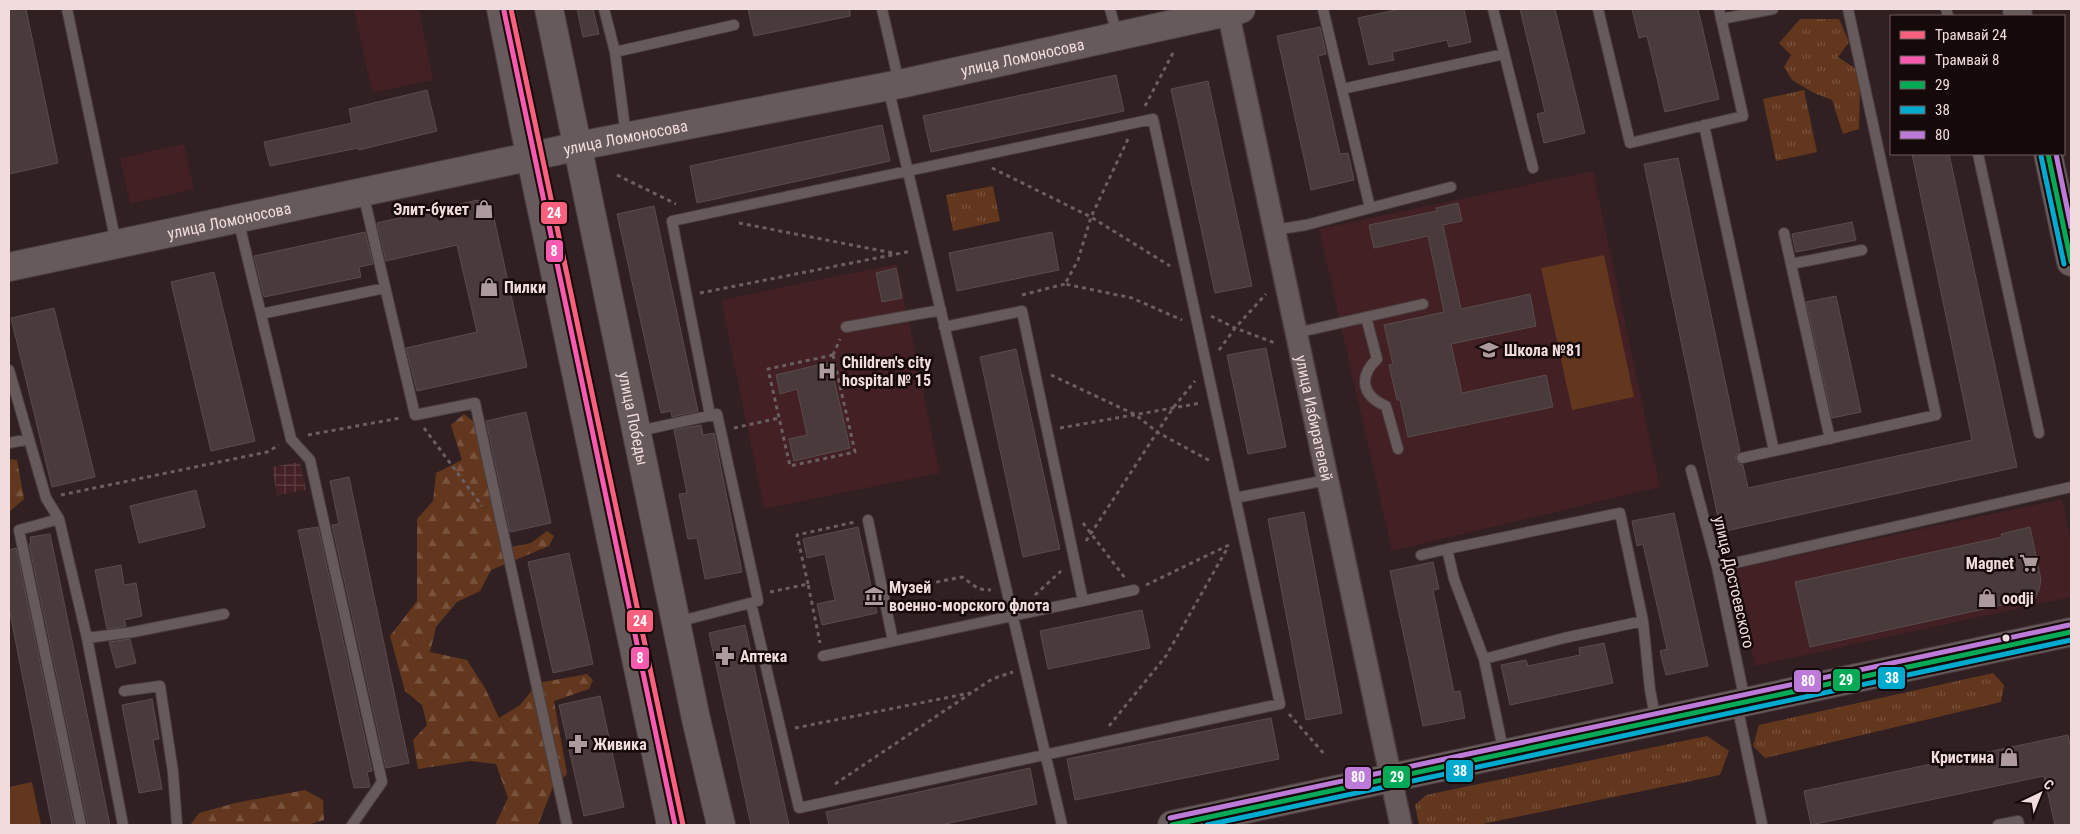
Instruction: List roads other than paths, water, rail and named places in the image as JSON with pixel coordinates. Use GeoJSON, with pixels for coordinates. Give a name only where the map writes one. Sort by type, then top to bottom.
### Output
{"type":"FeatureCollection","features":[{"type":"Feature","properties":{"kind":"main road"},"geometry":{"type":"LineString","coordinates":[[501,9],[671,825]]}},
{"type":"Feature","properties":{"kind":"main road","name":"улица Победы"},"geometry":{"type":"LineString","coordinates":[[549,9],[676,623],[721,825]]}},
{"type":"Feature","properties":{"kind":"main road","name":"улица Ломоносова"},"geometry":{"type":"LineString","coordinates":[[9,267],[626,137],[894,85],[1232,10]]}},
{"type":"Feature","properties":{"kind":"main road"},"geometry":{"type":"LineString","coordinates":[[2048,155],[2071,262]]}},
{"type":"Feature","properties":{"kind":"main road"},"geometry":{"type":"LineString","coordinates":[[1184,824],[2071,632]]}},
{"type":"Feature","properties":{"kind":"street","name":"улица Избирателей"},"geometry":{"type":"LineString","coordinates":[[1232,10],[1281,265],[1401,825]]}},
{"type":"Feature","properties":{"kind":"lane"},"geometry":{"type":"LineString","coordinates":[[67,9],[116,243]]}},
{"type":"Feature","properties":{"kind":"lane"},"geometry":{"type":"LineString","coordinates":[[604,9],[615,52],[620,103],[626,137]]}},
{"type":"Feature","properties":{"kind":"lane"},"geometry":{"type":"LineString","coordinates":[[882,9],[908,171],[1062,825]]}},
{"type":"Feature","properties":{"kind":"lane"},"geometry":{"type":"LineString","coordinates":[[1110,9],[1118,35]]}},
{"type":"Feature","properties":{"kind":"lane"},"geometry":{"type":"LineString","coordinates":[[1323,9],[1370,208]]}},
{"type":"Feature","properties":{"kind":"lane"},"geometry":{"type":"LineString","coordinates":[[1493,9],[1533,168]]}},
{"type":"Feature","properties":{"kind":"lane"},"geometry":{"type":"LineString","coordinates":[[1598,9],[1630,143],[1743,116],[1720,14],[1773,9]]}},
{"type":"Feature","properties":{"kind":"lane"},"geometry":{"type":"LineString","coordinates":[[1742,458],[1936,415],[1848,9]]}},
{"type":"Feature","properties":{"kind":"lane"},"geometry":{"type":"LineString","coordinates":[[615,52],[734,25]]}},
{"type":"Feature","properties":{"kind":"lane"},"geometry":{"type":"LineString","coordinates":[[1342,89],[1504,54]]}},
{"type":"Feature","properties":{"kind":"lane"},"geometry":{"type":"LineString","coordinates":[[637,432],[710,416],[717,414],[781,730],[799,808],[1280,704],[1153,119],[672,221],[710,416]]}},
{"type":"Feature","properties":{"kind":"lane"},"geometry":{"type":"LineString","coordinates":[[1704,125],[1774,451]]}},
{"type":"Feature","properties":{"kind":"lane"},"geometry":{"type":"LineString","coordinates":[[1978,155],[2039,433]]}},
{"type":"Feature","properties":{"kind":"lane"},"geometry":{"type":"LineString","coordinates":[[1274,230],[1306,225],[1451,187]]}},
{"type":"Feature","properties":{"kind":"lane"},"geometry":{"type":"LineString","coordinates":[[363,192],[415,415],[475,403],[567,825]]}},
{"type":"Feature","properties":{"kind":"lane"},"geometry":{"type":"LineString","coordinates":[[238,218],[291,439],[310,460],[382,782],[352,825]]}},
{"type":"Feature","properties":{"kind":"lane"},"geometry":{"type":"LineString","coordinates":[[1784,233],[1830,439]]}},
{"type":"Feature","properties":{"kind":"lane"},"geometry":{"type":"LineString","coordinates":[[1791,264],[1862,250]]}},
{"type":"Feature","properties":{"kind":"lane"},"geometry":{"type":"LineString","coordinates":[[261,314],[385,288]]}},
{"type":"Feature","properties":{"kind":"lane"},"geometry":{"type":"LineString","coordinates":[[1296,333],[1423,304]]}},
{"type":"Feature","properties":{"kind":"lane"},"geometry":{"type":"LineString","coordinates":[[846,327],[940,310]]}},
{"type":"Feature","properties":{"kind":"lane"},"geometry":{"type":"LineString","coordinates":[[944,327],[1022,311],[1083,601]]}},
{"type":"Feature","properties":{"kind":"lane"},"geometry":{"type":"LineString","coordinates":[[1366,317],[1377,359],[1368,367],[1364,375],[1365,385],[1369,394],[1376,401],[1386,406],[1398,449]]}},
{"type":"Feature","properties":{"kind":"lane"},"geometry":{"type":"LineString","coordinates":[[9,370],[46,498],[59,519],[87,638],[122,825]]}},
{"type":"Feature","properties":{"kind":"lane"},"geometry":{"type":"LineString","coordinates":[[9,443],[29,439]]}},
{"type":"Feature","properties":{"kind":"lane","name":"улица Достоевского"},"geometry":{"type":"LineString","coordinates":[[1691,470],[1717,567],[1762,824]]}},
{"type":"Feature","properties":{"kind":"lane"},"geometry":{"type":"LineString","coordinates":[[1236,498],[1327,480]]}},
{"type":"Feature","properties":{"kind":"lane"},"geometry":{"type":"LineString","coordinates":[[1717,567],[2071,488]]}},
{"type":"Feature","properties":{"kind":"lane"},"geometry":{"type":"LineString","coordinates":[[1421,556],[1620,513],[1643,621],[1650,690],[1656,722]]}},
{"type":"Feature","properties":{"kind":"lane"},"geometry":{"type":"LineString","coordinates":[[59,519],[19,530],[81,825]]}},
{"type":"Feature","properties":{"kind":"lane"},"geometry":{"type":"LineString","coordinates":[[868,520],[893,641]]}},
{"type":"Feature","properties":{"kind":"lane"},"geometry":{"type":"LineString","coordinates":[[1447,549],[1454,579],[1484,659],[1504,755]]}},
{"type":"Feature","properties":{"kind":"lane"},"geometry":{"type":"LineString","coordinates":[[823,656],[1134,590]]}},
{"type":"Feature","properties":{"kind":"lane"},"geometry":{"type":"LineString","coordinates":[[676,623],[754,600]]}},
{"type":"Feature","properties":{"kind":"lane"},"geometry":{"type":"LineString","coordinates":[[87,638],[133,632],[224,614]]}},
{"type":"Feature","properties":{"kind":"lane"},"geometry":{"type":"LineString","coordinates":[[1484,659],[1564,638],[1643,621]]}},
{"type":"Feature","properties":{"kind":"lane"},"geometry":{"type":"LineString","coordinates":[[124,691],[160,686],[173,772],[177,825]]}},
{"type":"Feature","properties":{"kind":"lane"},"geometry":{"type":"LineString","coordinates":[[1998,825],[2018,821],[2019,825]]}},
{"type":"Feature","properties":{"kind":"tram line","name":"24"},"geometry":{"type":"LineString","coordinates":[[511,9],[683,825]]}},
{"type":"Feature","properties":{"kind":"tram line","name":"8"},"geometry":{"type":"LineString","coordinates":[[504,11],[675,825]]}},
{"type":"Feature","properties":{"kind":"place","name":"Элит-букет"},"geometry":{"type":"Point","coordinates":[484,209]}},
{"type":"Feature","properties":{"kind":"place","name":"Пилки"},"geometry":{"type":"Point","coordinates":[489,287]}},
{"type":"Feature","properties":{"kind":"place","name":"Школа №81"},"geometry":{"type":"Point","coordinates":[1489,350]}},
{"type":"Feature","properties":{"kind":"place","name":"Children's city hospital № 15"},"geometry":{"type":"Point","coordinates":[827,371]}},
{"type":"Feature","properties":{"kind":"place","name":"Magnet"},"geometry":{"type":"Point","coordinates":[2029,563]}},
{"type":"Feature","properties":{"kind":"place","name":"Музей военно-морского флота"},"geometry":{"type":"Point","coordinates":[874,596]}},
{"type":"Feature","properties":{"kind":"place","name":"oodji"},"geometry":{"type":"Point","coordinates":[1987,598]}},
{"type":"Feature","properties":{"kind":"place","name":"Аптека"},"geometry":{"type":"Point","coordinates":[725,656]}},
{"type":"Feature","properties":{"kind":"place","name":"Живика"},"geometry":{"type":"Point","coordinates":[578,744]}},
{"type":"Feature","properties":{"kind":"place","name":"Кристина"},"geometry":{"type":"Point","coordinates":[2009,757]}}]}
